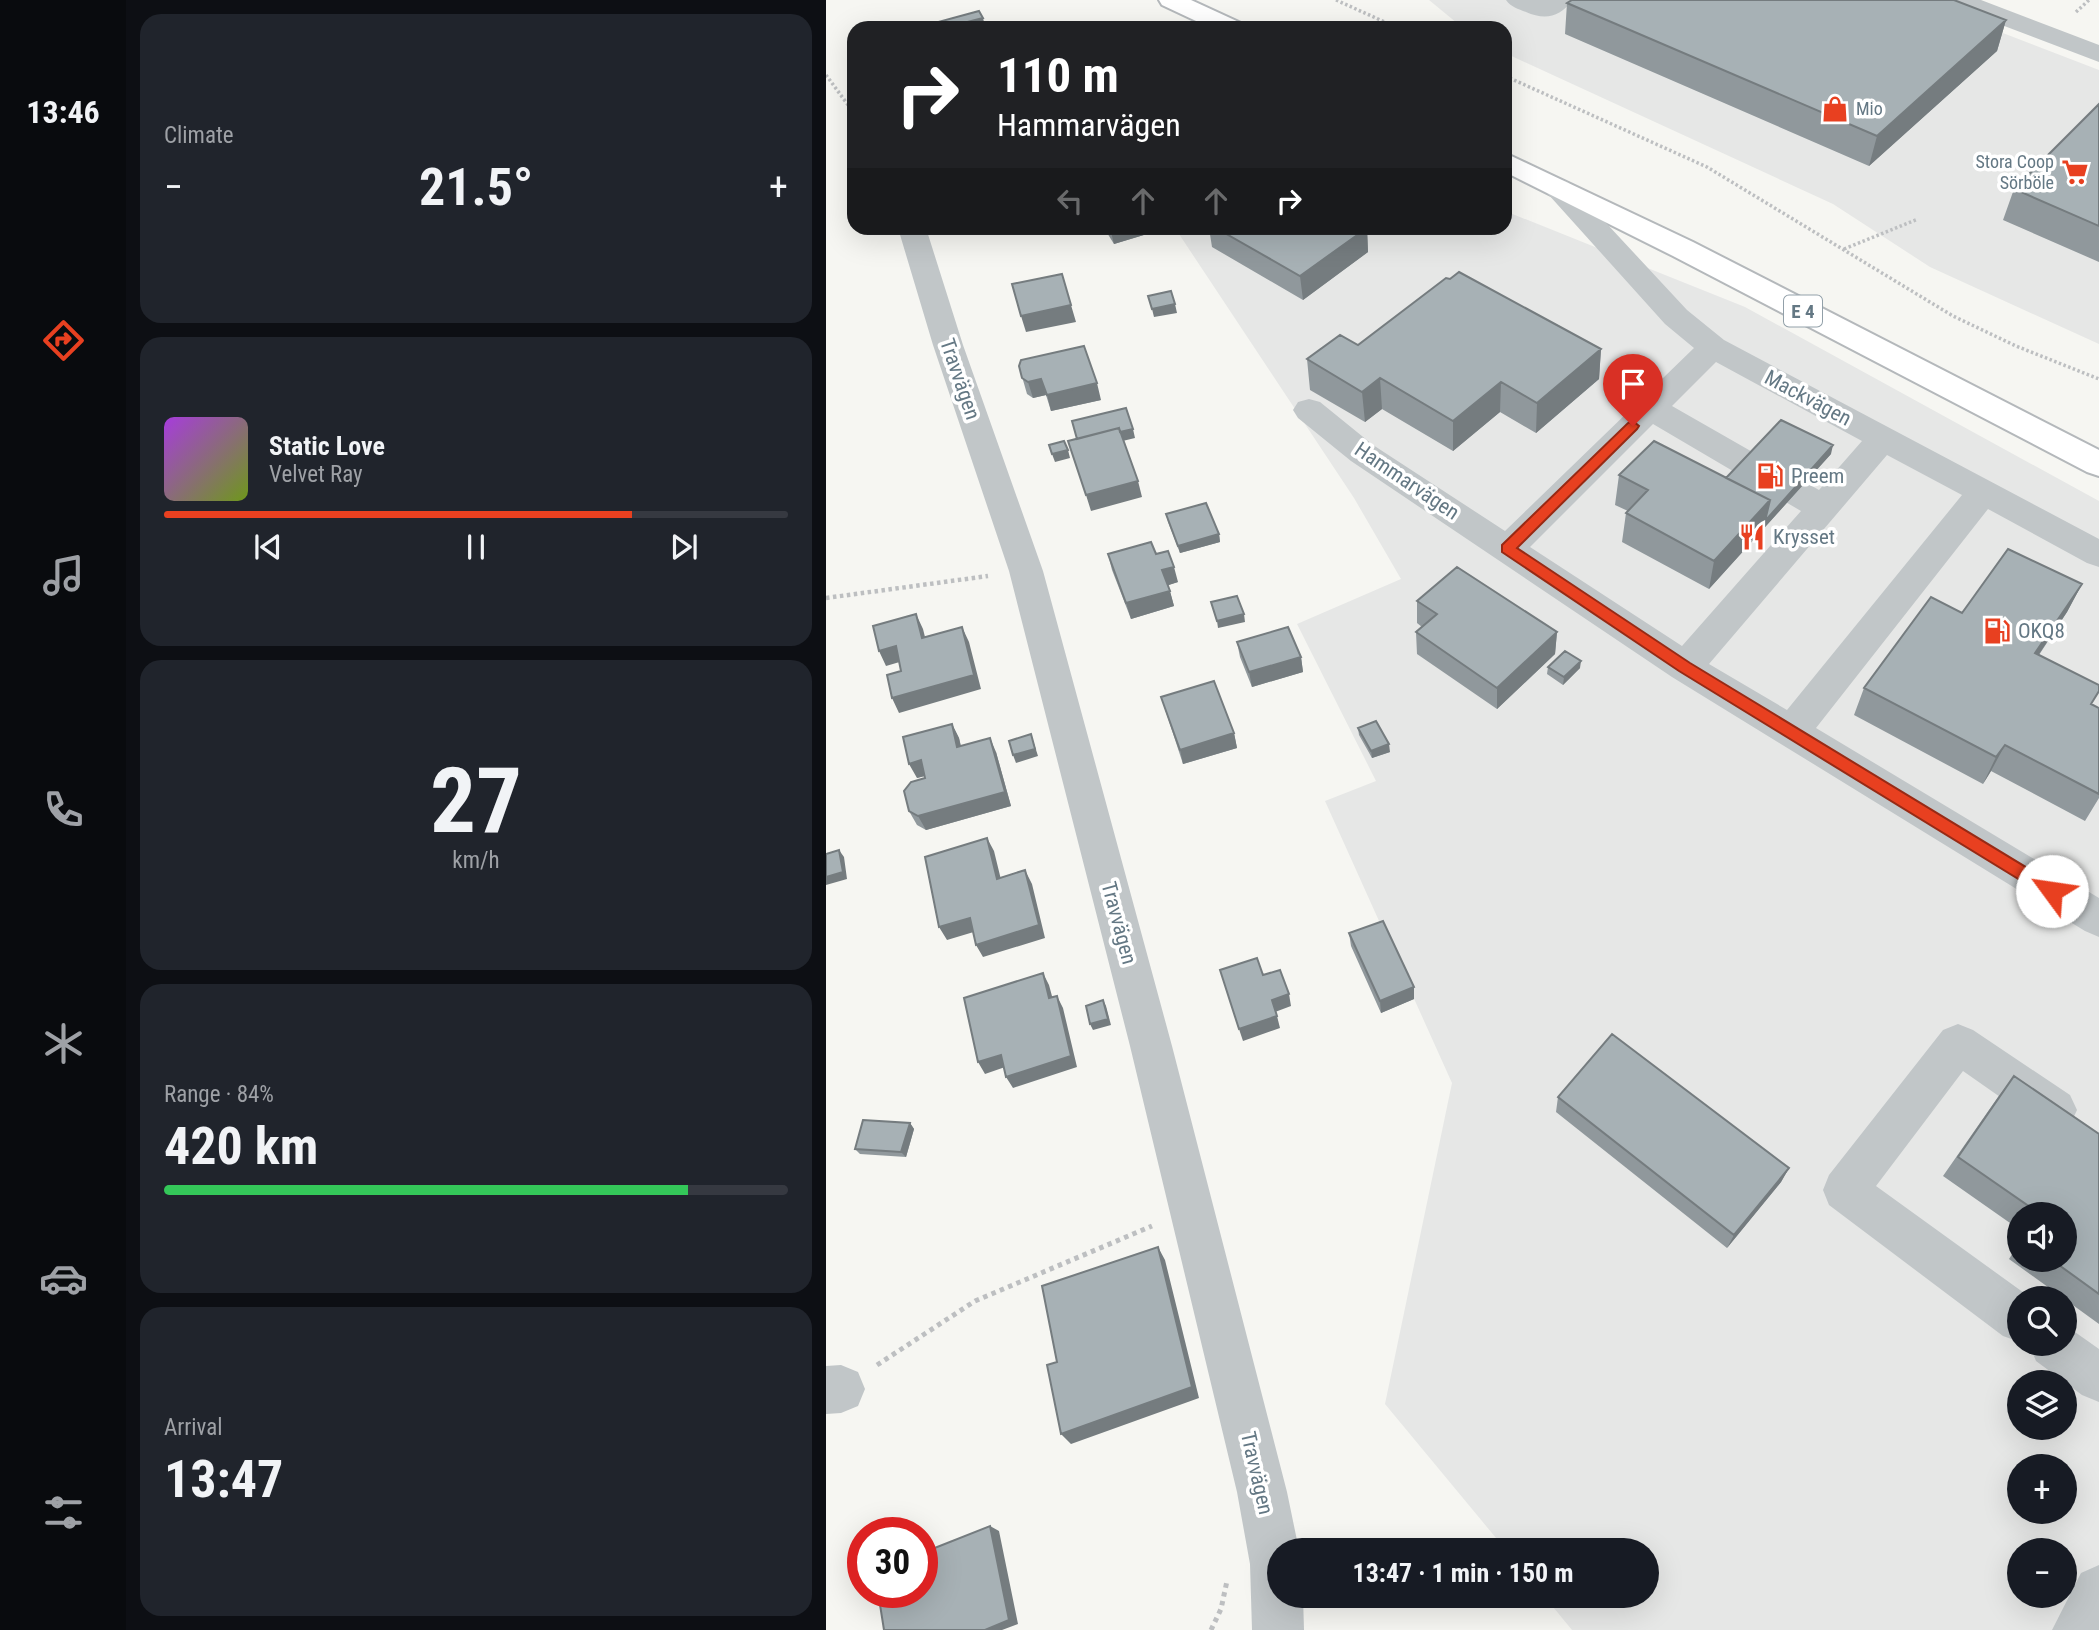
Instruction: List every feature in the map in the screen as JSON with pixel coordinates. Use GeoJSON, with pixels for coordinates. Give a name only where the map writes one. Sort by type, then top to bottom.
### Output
{"type":"FeatureCollection","features":[{"type":"Feature","properties":{"kind":"highway"},"geometry":{"type":"LineString","coordinates":[[1171,0],[1217,21]]}},
{"type":"Feature","properties":{"kind":"highway","name":"E 4"},"geometry":{"type":"LineString","coordinates":[[1512,165],[1683,249],[2099,464]]}},
{"type":"Feature","properties":{"kind":"street"},"geometry":{"type":"LineString","coordinates":[[1518,0],[1544,11],[1560,0]]}},
{"type":"Feature","properties":{"kind":"street"},"geometry":{"type":"LineString","coordinates":[[1958,0],[2099,54]]}},
{"type":"Feature","properties":{"kind":"street","name":"Mackvägen"},"geometry":{"type":"LineString","coordinates":[[1558,188],[1676,317],[1713,347],[2099,554]]}},
{"type":"Feature","properties":{"kind":"street","name":"Travvägen"},"geometry":{"type":"LineString","coordinates":[[914,235],[948,345],[1026,571],[1262,1492],[1276,1564],[1278,1630]]}},
{"type":"Feature","properties":{"kind":"street"},"geometry":{"type":"LineString","coordinates":[[1507,549],[1713,347]]}},
{"type":"Feature","properties":{"kind":"street"},"geometry":{"type":"LineString","coordinates":[[1650,408],[1823,508]]}},
{"type":"Feature","properties":{"kind":"street","name":"Hammarvägen"},"geometry":{"type":"LineString","coordinates":[[1309,410],[1362,453],[1685,667],[2099,919]]}},
{"type":"Feature","properties":{"kind":"street"},"geometry":{"type":"LineString","coordinates":[[1685,667],[1883,438]]}},
{"type":"Feature","properties":{"kind":"street"},"geometry":{"type":"LineString","coordinates":[[1790,733],[1983,492]]}},
{"type":"Feature","properties":{"kind":"street"},"geometry":{"type":"LineString","coordinates":[[2007,1310],[1845,1190],[1958,1044],[2081,1128]]}},
{"type":"Feature","properties":{"kind":"street"},"geometry":{"type":"LineString","coordinates":[[2069,1356],[2099,1378]]}},
{"type":"Feature","properties":{"kind":"street"},"geometry":{"type":"LineString","coordinates":[[2078,1630],[2099,1591]]}},
{"type":"Feature","properties":{"kind":"path"},"geometry":{"type":"LineString","coordinates":[[1336,0],[1382,21]]}},
{"type":"Feature","properties":{"kind":"path"},"geometry":{"type":"LineString","coordinates":[[2076,12],[2090,0]]}},
{"type":"Feature","properties":{"kind":"path"},"geometry":{"type":"LineString","coordinates":[[826,75],[847,104]]}},
{"type":"Feature","properties":{"kind":"path"},"geometry":{"type":"LineString","coordinates":[[1512,79],[1707,167],[1953,316],[2016,346],[2099,379]]}},
{"type":"Feature","properties":{"kind":"path"},"geometry":{"type":"LineString","coordinates":[[1843,249],[1918,219]]}},
{"type":"Feature","properties":{"kind":"path"},"geometry":{"type":"LineString","coordinates":[[826,598],[1026,571]]}},
{"type":"Feature","properties":{"kind":"path"},"geometry":{"type":"LineString","coordinates":[[834,1389],[975,1301],[1191,1209]]}},
{"type":"Feature","properties":{"kind":"shaded area"},"geometry":{"type":"Polygon","coordinates":[[[1429,0],[1917,0],[2099,70],[2099,344],[1930,267],[1833,204],[1512,56],[1512,21],[1454,21],[1429,0]]]}},
{"type":"Feature","properties":{"kind":"shaded area"},"geometry":{"type":"Polygon","coordinates":[[[1512,214],[1745,307],[2099,501],[2099,1630],[1572,1630],[1554,1608],[1659,1608],[1659,1538],[1496,1538],[1385,1404],[1452,1083],[1325,801],[1376,781],[1297,624],[1401,579],[1354,498],[1180,235],[1512,235],[1512,214]]]}},
{"type":"Feature","properties":{"kind":"building","name":"Mio"},"geometry":{"type":"Polygon","coordinates":[[[1572,0],[1954,0],[2006,20],[1877,136],[1567,3],[1572,0]]]}},
{"type":"Feature","properties":{"kind":"building"},"geometry":{"type":"Polygon","coordinates":[[[979,11],[983,18],[971,21],[942,21],[979,11]]]}},
{"type":"Feature","properties":{"kind":"building"},"geometry":{"type":"Polygon","coordinates":[[[2099,104],[2099,226],[2014,189],[2099,104]]]}},
{"type":"Feature","properties":{"kind":"building"},"geometry":{"type":"Polygon","coordinates":[[[1228,235],[1357,235],[1300,276],[1228,235]]]}},
{"type":"Feature","properties":{"kind":"building"},"geometry":{"type":"Polygon","coordinates":[[[1459,272],[1601,349],[1537,403],[1501,382],[1453,421],[1380,378],[1362,392],[1307,359],[1340,335],[1358,345],[1446,278],[1450,279],[1459,272]]]}},
{"type":"Feature","properties":{"kind":"building"},"geometry":{"type":"Polygon","coordinates":[[[1062,274],[1071,305],[1021,316],[1012,284],[1062,274]]]}},
{"type":"Feature","properties":{"kind":"building"},"geometry":{"type":"Polygon","coordinates":[[[1171,291],[1175,304],[1152,309],[1148,296],[1171,291]]]}},
{"type":"Feature","properties":{"kind":"building"},"geometry":{"type":"Polygon","coordinates":[[[1084,346],[1097,383],[1047,395],[1041,379],[1028,382],[1022,378],[1019,366],[1021,360],[1084,346]]]}},
{"type":"Feature","properties":{"kind":"building"},"geometry":{"type":"Polygon","coordinates":[[[1126,408],[1133,429],[1120,432],[1119,428],[1077,439],[1072,421],[1126,408]]]}},
{"type":"Feature","properties":{"kind":"building"},"geometry":{"type":"Polygon","coordinates":[[[1781,420],[1833,445],[1765,521],[1770,500],[1726,478],[1781,420]]]}},
{"type":"Feature","properties":{"kind":"building"},"geometry":{"type":"Polygon","coordinates":[[[1119,428],[1138,481],[1086,495],[1068,441],[1119,428]]]}},
{"type":"Feature","properties":{"kind":"building"},"geometry":{"type":"Polygon","coordinates":[[[1064,441],[1068,450],[1052,454],[1049,445],[1064,441]]]}},
{"type":"Feature","properties":{"kind":"building"},"geometry":{"type":"Polygon","coordinates":[[[1654,441],[1770,500],[1714,561],[1626,513],[1648,490],[1619,475],[1654,441]]]}},
{"type":"Feature","properties":{"kind":"building"},"geometry":{"type":"Polygon","coordinates":[[[1206,503],[1219,534],[1178,546],[1166,514],[1206,503]]]}},
{"type":"Feature","properties":{"kind":"building"},"geometry":{"type":"Polygon","coordinates":[[[1151,542],[1156,554],[1168,551],[1174,567],[1162,570],[1170,591],[1126,603],[1108,554],[1151,542]]]}},
{"type":"Feature","properties":{"kind":"building"},"geometry":{"type":"Polygon","coordinates":[[[2008,549],[2082,584],[2035,653],[2099,685],[2099,691],[2091,704],[2099,708],[2099,794],[2005,745],[1996,757],[1864,688],[1931,597],[1962,613],[2008,549]]]}},
{"type":"Feature","properties":{"kind":"building"},"geometry":{"type":"Polygon","coordinates":[[[1457,567],[1557,632],[1497,688],[1416,632],[1437,614],[1417,601],[1457,567]]]}},
{"type":"Feature","properties":{"kind":"building"},"geometry":{"type":"Polygon","coordinates":[[[1237,596],[1244,614],[1217,621],[1211,602],[1237,596]]]}},
{"type":"Feature","properties":{"kind":"building"},"geometry":{"type":"Polygon","coordinates":[[[916,614],[922,638],[962,627],[974,675],[892,698],[887,675],[901,671],[896,646],[879,651],[873,626],[916,614]]]}},
{"type":"Feature","properties":{"kind":"building"},"geometry":{"type":"Polygon","coordinates":[[[1288,627],[1301,657],[1249,672],[1237,642],[1288,627]]]}},
{"type":"Feature","properties":{"kind":"building"},"geometry":{"type":"Polygon","coordinates":[[[1565,651],[1581,661],[1564,677],[1548,667],[1565,651]]]}},
{"type":"Feature","properties":{"kind":"building"},"geometry":{"type":"Polygon","coordinates":[[[1214,681],[1234,733],[1180,750],[1161,697],[1214,681]]]}},
{"type":"Feature","properties":{"kind":"building"},"geometry":{"type":"Polygon","coordinates":[[[1376,721],[1389,744],[1371,751],[1358,728],[1376,721]]]}},
{"type":"Feature","properties":{"kind":"building"},"geometry":{"type":"Polygon","coordinates":[[[952,724],[957,747],[990,738],[1005,792],[918,816],[909,811],[904,791],[911,782],[925,778],[921,760],[909,764],[903,737],[952,724]]]}},
{"type":"Feature","properties":{"kind":"building"},"geometry":{"type":"Polygon","coordinates":[[[1031,734],[1035,749],[1013,755],[1009,741],[1031,734]]]}},
{"type":"Feature","properties":{"kind":"building"},"geometry":{"type":"Polygon","coordinates":[[[987,838],[997,879],[1025,870],[1039,925],[976,945],[970,918],[939,927],[925,857],[987,838]]]}},
{"type":"Feature","properties":{"kind":"building"},"geometry":{"type":"Polygon","coordinates":[[[839,850],[843,872],[826,877],[826,854],[839,850]]]}},
{"type":"Feature","properties":{"kind":"building"},"geometry":{"type":"Polygon","coordinates":[[[1383,921],[1414,987],[1380,1001],[1349,933],[1383,921]]]}},
{"type":"Feature","properties":{"kind":"building"},"geometry":{"type":"Polygon","coordinates":[[[1257,958],[1263,975],[1280,970],[1289,994],[1272,1000],[1277,1016],[1239,1029],[1220,970],[1257,958]]]}},
{"type":"Feature","properties":{"kind":"building"},"geometry":{"type":"Polygon","coordinates":[[[1043,973],[1049,998],[1057,996],[1071,1056],[1006,1077],[1001,1055],[978,1062],[964,998],[1043,973]]]}},
{"type":"Feature","properties":{"kind":"building"},"geometry":{"type":"Polygon","coordinates":[[[1103,1000],[1108,1019],[1090,1024],[1086,1006],[1103,1000]]]}},
{"type":"Feature","properties":{"kind":"building"},"geometry":{"type":"Polygon","coordinates":[[[1612,1034],[1789,1168],[1734,1235],[1558,1097],[1612,1034]]]}},
{"type":"Feature","properties":{"kind":"building"},"geometry":{"type":"Polygon","coordinates":[[[2014,1076],[2099,1134],[2099,1294],[2069,1272],[2077,1272],[2077,1202],[2023,1202],[1958,1157],[2014,1076]]]}},
{"type":"Feature","properties":{"kind":"building"},"geometry":{"type":"Polygon","coordinates":[[[863,1120],[910,1123],[901,1152],[855,1149],[863,1120]]]}},
{"type":"Feature","properties":{"kind":"building"},"geometry":{"type":"Polygon","coordinates":[[[1158,1247],[1192,1387],[1061,1434],[1047,1365],[1057,1362],[1042,1286],[1158,1247]]]}},
{"type":"Feature","properties":{"kind":"building"},"geometry":{"type":"Polygon","coordinates":[[[990,1526],[1009,1620],[985,1630],[884,1630],[881,1608],[938,1608],[938,1547],[990,1526]]]}},
{"type":"Feature","properties":{"kind":"place","name":"Mio"},"geometry":{"type":"Point","coordinates":[1835,109]}},
{"type":"Feature","properties":{"kind":"place","name":"Stora Coop Sörböle"},"geometry":{"type":"Point","coordinates":[2075,172]}},
{"type":"Feature","properties":{"kind":"place","name":"Preem"},"geometry":{"type":"Point","coordinates":[1770,476]}},
{"type":"Feature","properties":{"kind":"place","name":"Krysset"},"geometry":{"type":"Point","coordinates":[1752,537]}},
{"type":"Feature","properties":{"kind":"place","name":"OKQ8"},"geometry":{"type":"Point","coordinates":[1997,631]}},
{"type":"Feature","properties":{"kind":"route"},"geometry":{"type":"LineString","coordinates":[[1633,426],[1507,549],[1790,733],[2052,891]]}}]}
